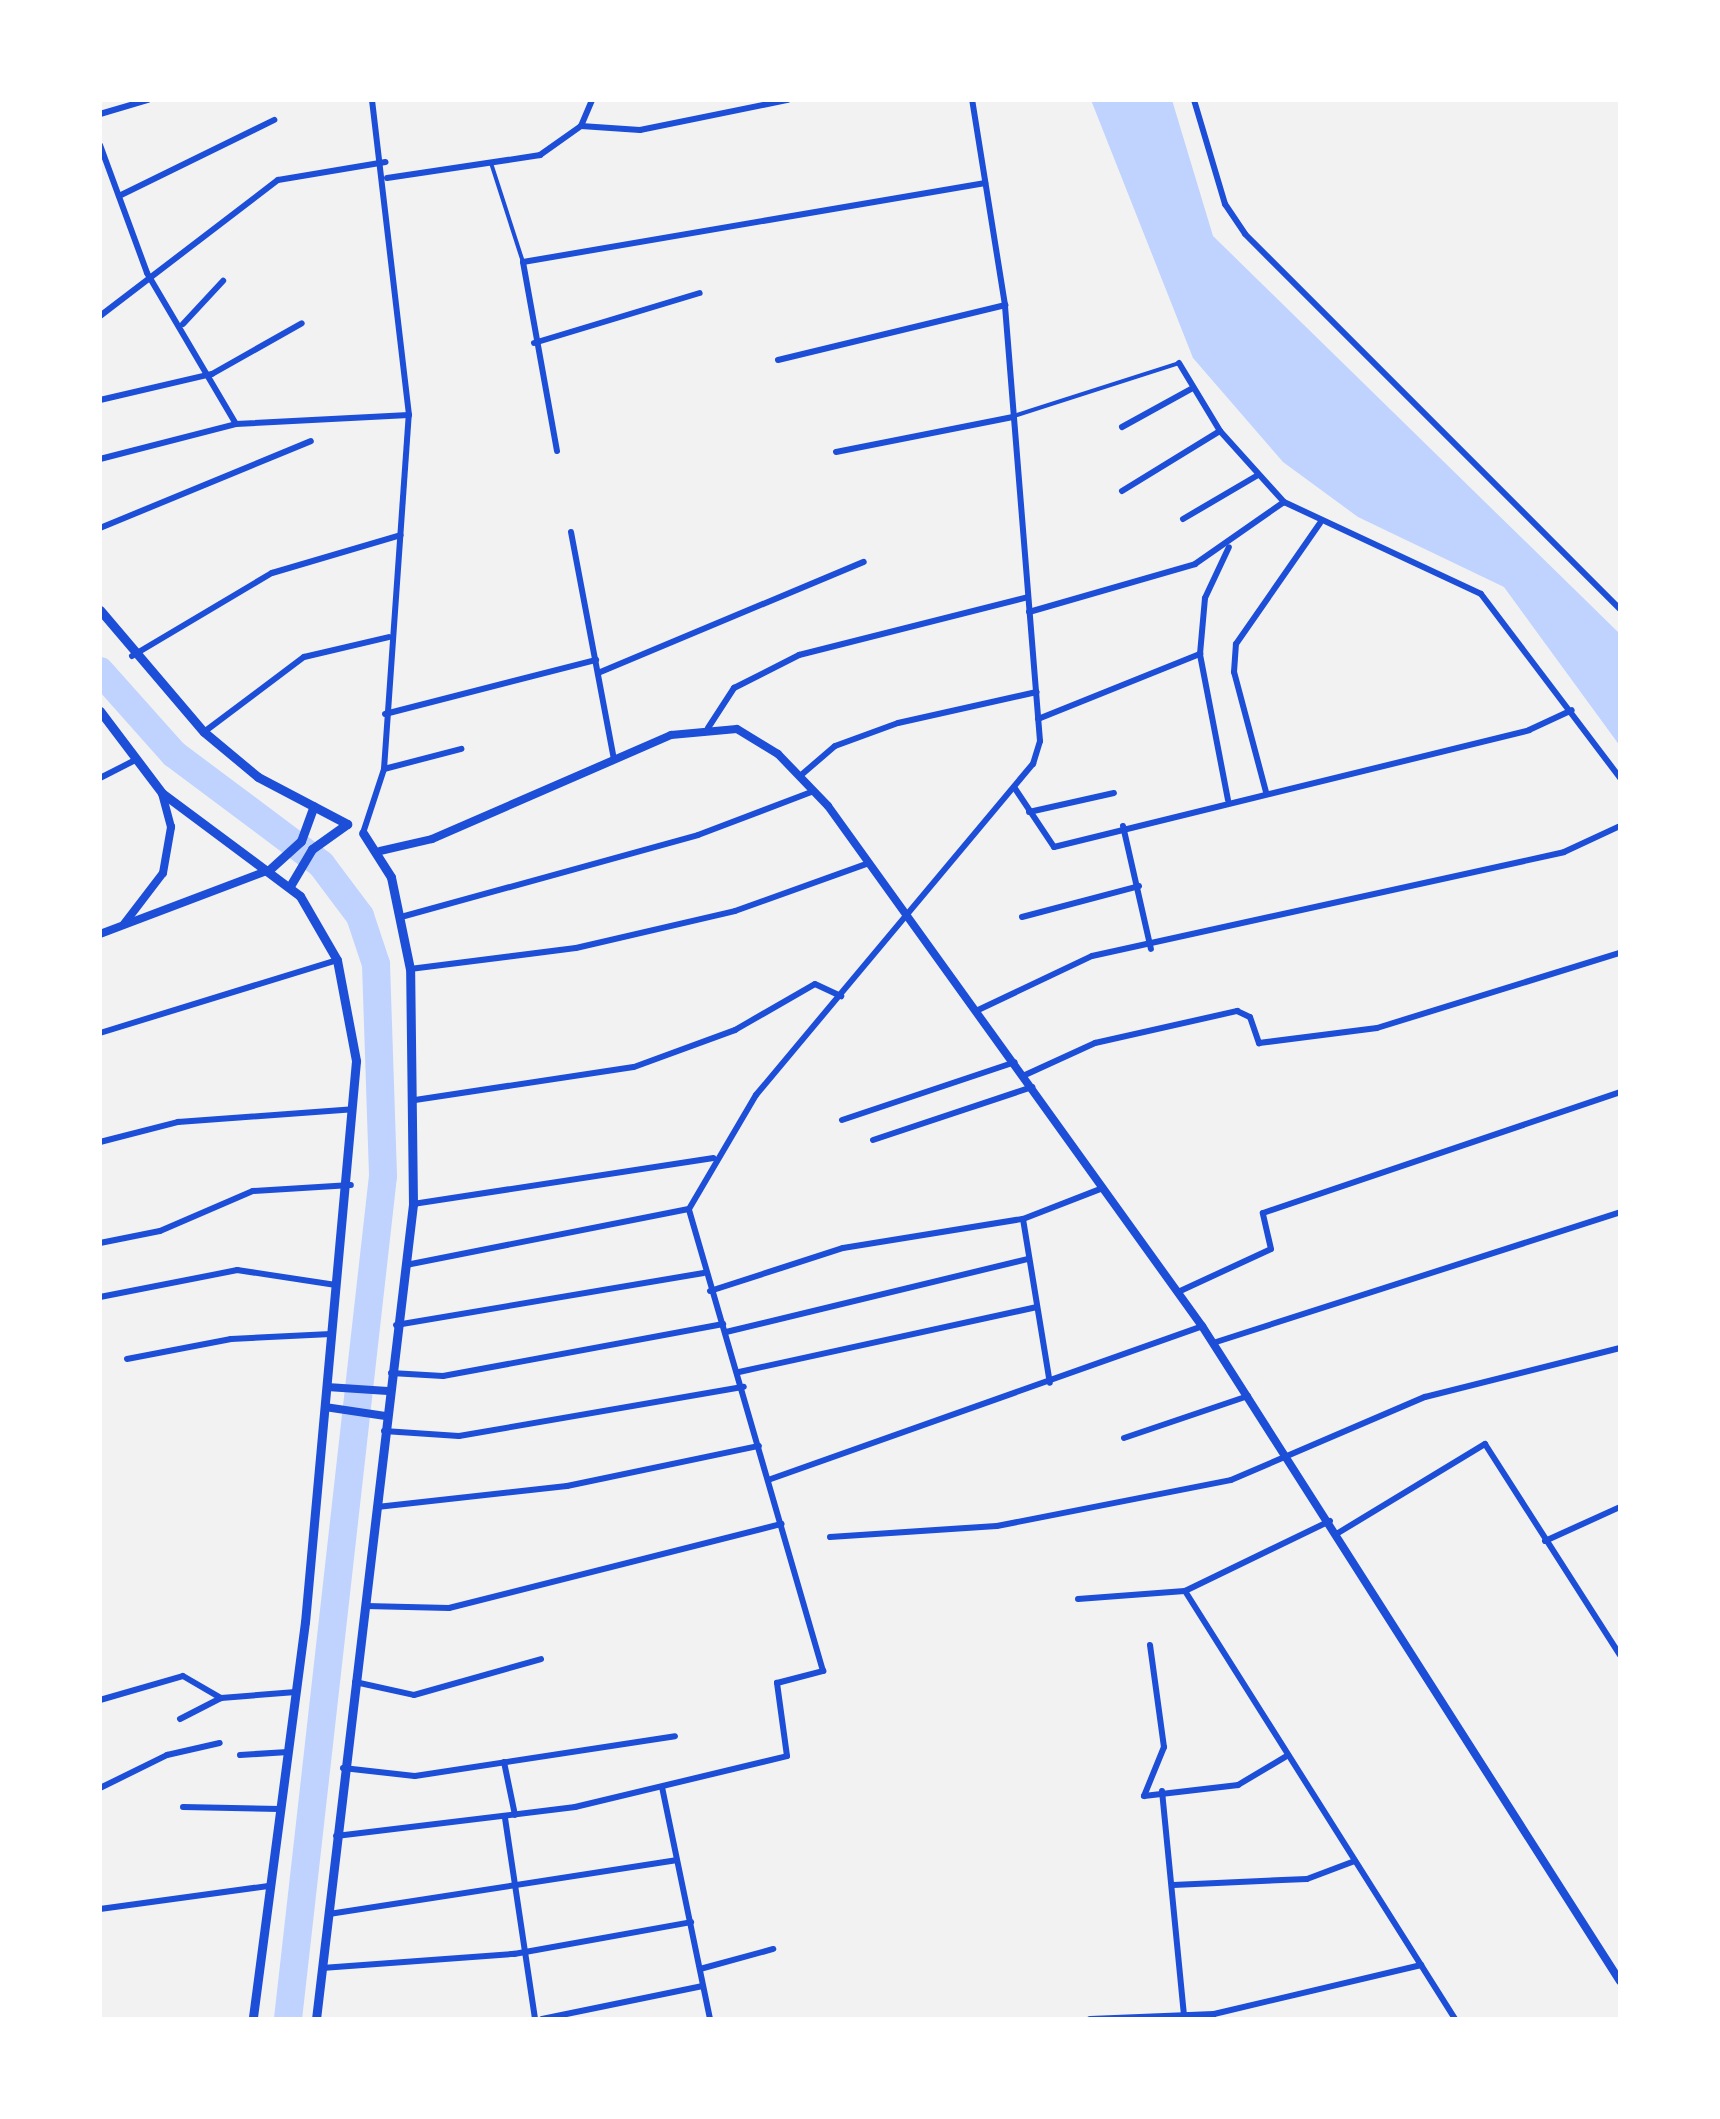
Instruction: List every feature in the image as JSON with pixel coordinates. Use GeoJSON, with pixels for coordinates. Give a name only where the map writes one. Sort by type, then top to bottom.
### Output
{"type":"FeatureCollection","features":[{"type":"Feature","properties":{"kind":"main road"},"geometry":{"type":"LineString","coordinates":[[100,610],[132,656],[204,732],[258,777],[347,824],[317,844],[297,868],[290,886]]}},
{"type":"Feature","properties":{"kind":"main road"},"geometry":{"type":"LineString","coordinates":[[100,711],[104,723],[162,793],[290,886],[338,960],[354,1109],[351,1185],[336,1284],[332,1388],[325,1406],[298,1692],[268,1886],[253,2019]]}},
{"type":"Feature","properties":{"kind":"main road"},"geometry":{"type":"LineString","coordinates":[[270,870],[306,835],[314,806]]}},
{"type":"Feature","properties":{"kind":"main road"},"geometry":{"type":"LineString","coordinates":[[316,2019],[334,1836],[376,1506],[384,1391],[390,1372],[413,1204],[410,969],[402,917],[380,851],[363,834]]}},
{"type":"Feature","properties":{"kind":"street"},"geometry":{"type":"LineString","coordinates":[[100,114],[148,100]]}},
{"type":"Feature","properties":{"kind":"street"},"geometry":{"type":"LineString","coordinates":[[347,824],[363,834],[384,769],[389,637],[402,535],[409,415],[387,178],[372,100]]}},
{"type":"Feature","properties":{"kind":"street"},"geometry":{"type":"LineString","coordinates":[[387,178],[540,156],[581,126],[592,100]]}},
{"type":"Feature","properties":{"kind":"street"},"geometry":{"type":"LineString","coordinates":[[581,126],[640,130],[788,100]]}},
{"type":"Feature","properties":{"kind":"street"},"geometry":{"type":"LineString","coordinates":[[334,1836],[504,1818],[662,1787],[787,1756],[777,1684],[822,1671],[744,1386],[710,1291],[689,1209],[714,1158],[904,917],[1034,764],[1038,719],[1005,305],[972,100]]}},
{"type":"Feature","properties":{"kind":"street"},"geometry":{"type":"LineString","coordinates":[[1194,100],[1225,204],[1245,234],[1620,609]]}},
{"type":"Feature","properties":{"kind":"street"},"geometry":{"type":"LineString","coordinates":[[119,196],[274,120]]}},
{"type":"Feature","properties":{"kind":"street"},"geometry":{"type":"LineString","coordinates":[[100,145],[147,273],[183,324],[236,424]]}},
{"type":"Feature","properties":{"kind":"street"},"geometry":{"type":"LineString","coordinates":[[100,316],[147,273],[278,180],[385,162]]}},
{"type":"Feature","properties":{"kind":"street"},"geometry":{"type":"LineString","coordinates":[[557,451],[534,343],[523,262],[985,183]]}},
{"type":"Feature","properties":{"kind":"street"},"geometry":{"type":"LineString","coordinates":[[183,324],[223,280]]}},
{"type":"Feature","properties":{"kind":"street"},"geometry":{"type":"LineString","coordinates":[[534,343],[700,293]]}},
{"type":"Feature","properties":{"kind":"street"},"geometry":{"type":"LineString","coordinates":[[778,360],[1005,305]]}},
{"type":"Feature","properties":{"kind":"street"},"geometry":{"type":"LineString","coordinates":[[100,400],[212,374],[302,323]]}},
{"type":"Feature","properties":{"kind":"street"},"geometry":{"type":"LineString","coordinates":[[1179,364],[1220,431],[1284,502],[1320,523],[1480,594],[1620,778]]}},
{"type":"Feature","properties":{"kind":"street"},"geometry":{"type":"LineString","coordinates":[[1122,427],[1191,388]]}},
{"type":"Feature","properties":{"kind":"street"},"geometry":{"type":"LineString","coordinates":[[100,459],[236,424],[409,415]]}},
{"type":"Feature","properties":{"kind":"street"},"geometry":{"type":"LineString","coordinates":[[836,452],[1012,417]]}},
{"type":"Feature","properties":{"kind":"street"},"geometry":{"type":"LineString","coordinates":[[1122,490],[1220,431]]}},
{"type":"Feature","properties":{"kind":"street"},"geometry":{"type":"LineString","coordinates":[[100,528],[311,442]]}},
{"type":"Feature","properties":{"kind":"street"},"geometry":{"type":"LineString","coordinates":[[1183,519],[1258,475]]}},
{"type":"Feature","properties":{"kind":"street"},"geometry":{"type":"LineString","coordinates":[[1029,612],[1128,588],[1229,546],[1284,502]]}},
{"type":"Feature","properties":{"kind":"street"},"geometry":{"type":"LineString","coordinates":[[1266,792],[1234,672],[1236,644],[1320,523]]}},
{"type":"Feature","properties":{"kind":"street"},"geometry":{"type":"LineString","coordinates":[[571,532],[614,759]]}},
{"type":"Feature","properties":{"kind":"street"},"geometry":{"type":"LineString","coordinates":[[132,656],[290,565],[402,535]]}},
{"type":"Feature","properties":{"kind":"street"},"geometry":{"type":"LineString","coordinates":[[1228,800],[1200,654],[1204,598],[1229,546]]}},
{"type":"Feature","properties":{"kind":"street"},"geometry":{"type":"LineString","coordinates":[[598,673],[864,562]]}},
{"type":"Feature","properties":{"kind":"street"},"geometry":{"type":"LineString","coordinates":[[708,728],[734,688],[799,655],[1028,597]]}},
{"type":"Feature","properties":{"kind":"street"},"geometry":{"type":"LineString","coordinates":[[204,732],[304,656],[389,637]]}},
{"type":"Feature","properties":{"kind":"street"},"geometry":{"type":"LineString","coordinates":[[1038,719],[1200,654]]}},
{"type":"Feature","properties":{"kind":"street"},"geometry":{"type":"LineString","coordinates":[[384,714],[596,660]]}},
{"type":"Feature","properties":{"kind":"street"},"geometry":{"type":"LineString","coordinates":[[800,776],[835,746],[880,729],[1036,692]]}},
{"type":"Feature","properties":{"kind":"street"},"geometry":{"type":"LineString","coordinates":[[1014,787],[1054,847],[1228,800],[1529,730],[1572,710]]}},
{"type":"Feature","properties":{"kind":"street"},"geometry":{"type":"LineString","coordinates":[[380,851],[432,838],[614,759],[708,728],[754,735],[800,776],[1034,1086],[1249,1395],[1620,1981]]}},
{"type":"Feature","properties":{"kind":"street"},"geometry":{"type":"LineString","coordinates":[[384,769],[461,749]]}},
{"type":"Feature","properties":{"kind":"street"},"geometry":{"type":"LineString","coordinates":[[100,778],[135,760]]}},
{"type":"Feature","properties":{"kind":"street"},"geometry":{"type":"LineString","coordinates":[[402,917],[698,835],[814,790]]}},
{"type":"Feature","properties":{"kind":"street"},"geometry":{"type":"LineString","coordinates":[[120,927],[163,873],[171,826],[162,793]]}},
{"type":"Feature","properties":{"kind":"street"},"geometry":{"type":"LineString","coordinates":[[1029,812],[1114,793]]}},
{"type":"Feature","properties":{"kind":"street"},"geometry":{"type":"LineString","coordinates":[[1123,826],[1151,949]]}},
{"type":"Feature","properties":{"kind":"street"},"geometry":{"type":"LineString","coordinates":[[976,1010],[1076,962],[1254,926],[1564,852],[1620,826]]}},
{"type":"Feature","properties":{"kind":"street"},"geometry":{"type":"LineString","coordinates":[[410,969],[576,948],[735,911],[866,864]]}},
{"type":"Feature","properties":{"kind":"street"},"geometry":{"type":"LineString","coordinates":[[100,934],[270,870]]}},
{"type":"Feature","properties":{"kind":"street"},"geometry":{"type":"LineString","coordinates":[[1022,917],[1139,886]]}},
{"type":"Feature","properties":{"kind":"street"},"geometry":{"type":"LineString","coordinates":[[1025,1075],[1095,1043],[1237,1012],[1250,1017],[1260,1042],[1377,1028],[1620,953]]}},
{"type":"Feature","properties":{"kind":"street"},"geometry":{"type":"LineString","coordinates":[[100,1032],[338,960]]}},
{"type":"Feature","properties":{"kind":"street"},"geometry":{"type":"LineString","coordinates":[[414,1100],[634,1068],[735,1030],[815,984],[841,996]]}},
{"type":"Feature","properties":{"kind":"street"},"geometry":{"type":"LineString","coordinates":[[842,1120],[1015,1062]]}},
{"type":"Feature","properties":{"kind":"street"},"geometry":{"type":"LineString","coordinates":[[873,1140],[1034,1086]]}},
{"type":"Feature","properties":{"kind":"street"},"geometry":{"type":"LineString","coordinates":[[1178,1292],[1270,1250],[1263,1213],[1620,1092]]}},
{"type":"Feature","properties":{"kind":"street"},"geometry":{"type":"LineString","coordinates":[[100,1142],[178,1122],[354,1109]]}},
{"type":"Feature","properties":{"kind":"street"},"geometry":{"type":"LineString","coordinates":[[413,1204],[714,1158]]}},
{"type":"Feature","properties":{"kind":"street"},"geometry":{"type":"LineString","coordinates":[[100,1243],[160,1231],[252,1191],[351,1185]]}},
{"type":"Feature","properties":{"kind":"street"},"geometry":{"type":"LineString","coordinates":[[710,1291],[842,1248],[1023,1220],[1105,1187]]}},
{"type":"Feature","properties":{"kind":"street"},"geometry":{"type":"LineString","coordinates":[[406,1265],[689,1209]]}},
{"type":"Feature","properties":{"kind":"street"},"geometry":{"type":"LineString","coordinates":[[1213,1344],[1620,1212]]}},
{"type":"Feature","properties":{"kind":"street"},"geometry":{"type":"LineString","coordinates":[[1023,1220],[1050,1383]]}},
{"type":"Feature","properties":{"kind":"street"},"geometry":{"type":"LineString","coordinates":[[390,1372],[443,1376],[725,1328],[1028,1259]]}},
{"type":"Feature","properties":{"kind":"street"},"geometry":{"type":"LineString","coordinates":[[100,1297],[237,1270],[336,1284]]}},
{"type":"Feature","properties":{"kind":"street"},"geometry":{"type":"LineString","coordinates":[[395,1325],[705,1273]]}},
{"type":"Feature","properties":{"kind":"street"},"geometry":{"type":"LineString","coordinates":[[739,1372],[1037,1307]]}},
{"type":"Feature","properties":{"kind":"street"},"geometry":{"type":"LineString","coordinates":[[768,1480],[1202,1326]]}},
{"type":"Feature","properties":{"kind":"street"},"geometry":{"type":"LineString","coordinates":[[127,1359],[218,1340],[332,1334]]}},
{"type":"Feature","properties":{"kind":"street"},"geometry":{"type":"LineString","coordinates":[[830,1537],[998,1526],[1231,1480],[1424,1397],[1620,1348]]}},
{"type":"Feature","properties":{"kind":"street"},"geometry":{"type":"LineString","coordinates":[[383,1431],[459,1436],[744,1386]]}},
{"type":"Feature","properties":{"kind":"street"},"geometry":{"type":"LineString","coordinates":[[332,1388],[384,1391]]}},
{"type":"Feature","properties":{"kind":"street"},"geometry":{"type":"LineString","coordinates":[[1124,1438],[1249,1395]]}},
{"type":"Feature","properties":{"kind":"street"},"geometry":{"type":"LineString","coordinates":[[325,1406],[385,1416]]}},
{"type":"Feature","properties":{"kind":"street"},"geometry":{"type":"LineString","coordinates":[[1338,1533],[1483,1444],[1619,1651]]}},
{"type":"Feature","properties":{"kind":"street"},"geometry":{"type":"LineString","coordinates":[[376,1506],[529,1492],[759,1446]]}},
{"type":"Feature","properties":{"kind":"street"},"geometry":{"type":"LineString","coordinates":[[1545,1541],[1620,1508]]}},
{"type":"Feature","properties":{"kind":"street"},"geometry":{"type":"LineString","coordinates":[[1078,1599],[1185,1591],[1330,1521]]}},
{"type":"Feature","properties":{"kind":"street"},"geometry":{"type":"LineString","coordinates":[[364,1606],[448,1608],[782,1524]]}},
{"type":"Feature","properties":{"kind":"street"},"geometry":{"type":"LineString","coordinates":[[1185,1591],[1285,1757],[1456,2019]]}},
{"type":"Feature","properties":{"kind":"street"},"geometry":{"type":"LineString","coordinates":[[1150,1646],[1164,1748],[1144,1796],[1238,1785],[1285,1757]]}},
{"type":"Feature","properties":{"kind":"street"},"geometry":{"type":"LineString","coordinates":[[354,1681],[414,1694],[542,1659]]}},
{"type":"Feature","properties":{"kind":"street"},"geometry":{"type":"LineString","coordinates":[[100,1700],[183,1676],[221,1698]]}},
{"type":"Feature","properties":{"kind":"street"},"geometry":{"type":"LineString","coordinates":[[180,1720],[221,1698],[298,1692]]}},
{"type":"Feature","properties":{"kind":"street"},"geometry":{"type":"LineString","coordinates":[[342,1768],[415,1776],[675,1736]]}},
{"type":"Feature","properties":{"kind":"street"},"geometry":{"type":"LineString","coordinates":[[100,1788],[167,1755],[220,1743]]}},
{"type":"Feature","properties":{"kind":"street"},"geometry":{"type":"LineString","coordinates":[[240,1756],[289,1752]]}},
{"type":"Feature","properties":{"kind":"street"},"geometry":{"type":"LineString","coordinates":[[504,1762],[515,1816]]}},
{"type":"Feature","properties":{"kind":"street"},"geometry":{"type":"LineString","coordinates":[[662,1787],[710,2019]]}},
{"type":"Feature","properties":{"kind":"street"},"geometry":{"type":"LineString","coordinates":[[1162,1792],[1184,2015]]}},
{"type":"Feature","properties":{"kind":"street"},"geometry":{"type":"LineString","coordinates":[[184,1807],[281,1810]]}},
{"type":"Feature","properties":{"kind":"street"},"geometry":{"type":"LineString","coordinates":[[504,1818],[538,2019],[703,1986]]}},
{"type":"Feature","properties":{"kind":"street"},"geometry":{"type":"LineString","coordinates":[[328,1914],[676,1860]]}},
{"type":"Feature","properties":{"kind":"street"},"geometry":{"type":"LineString","coordinates":[[1173,1885],[1307,1879],[1355,1862]]}},
{"type":"Feature","properties":{"kind":"street"},"geometry":{"type":"LineString","coordinates":[[100,1909],[268,1886]]}},
{"type":"Feature","properties":{"kind":"street"},"geometry":{"type":"LineString","coordinates":[[320,1968],[526,1952],[691,1922]]}},
{"type":"Feature","properties":{"kind":"street"},"geometry":{"type":"LineString","coordinates":[[700,1969],[774,1949]]}},
{"type":"Feature","properties":{"kind":"street"},"geometry":{"type":"LineString","coordinates":[[1090,2019],[1214,2017],[1422,1965]]}},
{"type":"Feature","properties":{"kind":"lane"},"geometry":{"type":"LineString","coordinates":[[491,163],[523,262]]}},
{"type":"Feature","properties":{"kind":"lane"},"geometry":{"type":"LineString","coordinates":[[1012,417],[1179,364]]}},
{"type":"Feature","properties":{"kind":"water"},"geometry":{"type":"Polygon","coordinates":[[[1091,100],[1172,100],[1213,236],[1620,634],[1620,746],[1504,587],[1358,517],[1283,462],[1193,358],[1091,100]]]}},
{"type":"Feature","properties":{"kind":"waterway"},"geometry":{"type":"LineString","coordinates":[[100,671],[174,754],[321,864],[360,916],[376,964],[383,1176],[288,2019]]}}]}
